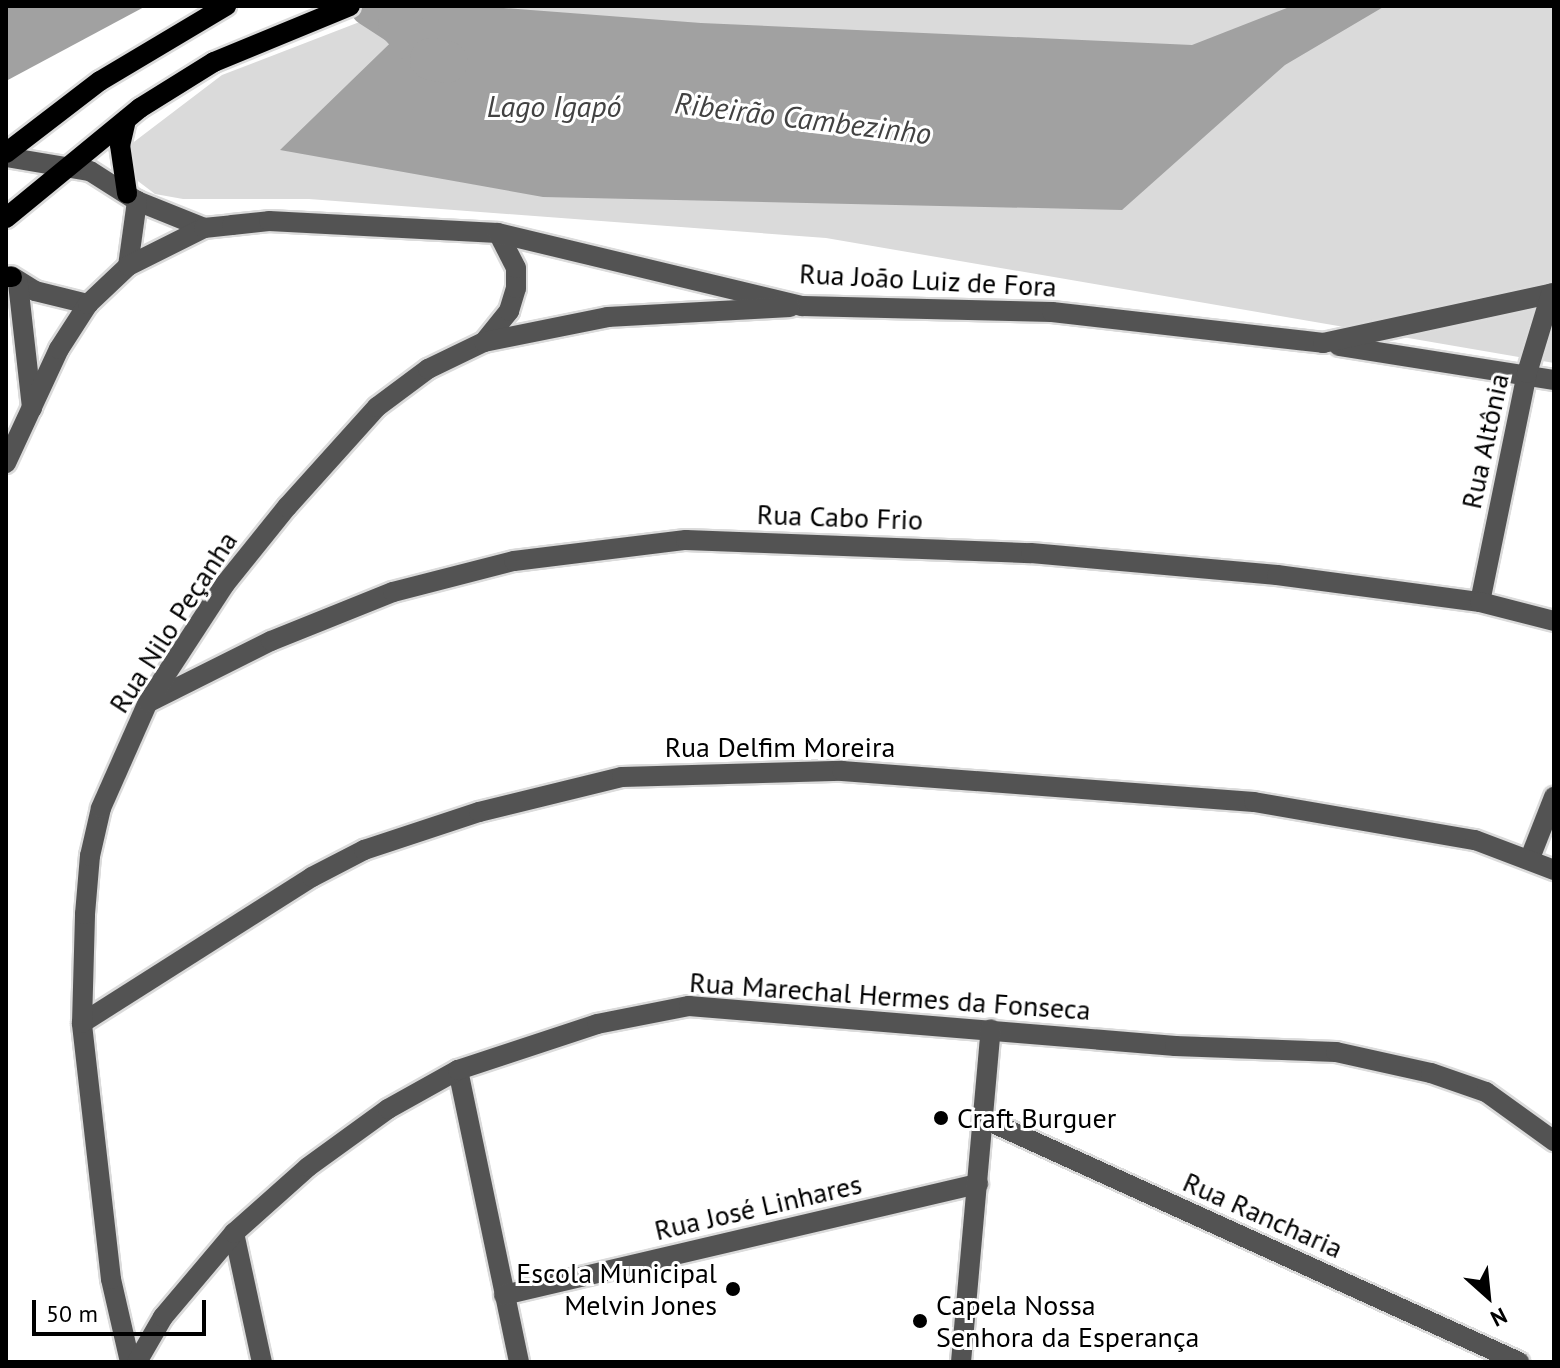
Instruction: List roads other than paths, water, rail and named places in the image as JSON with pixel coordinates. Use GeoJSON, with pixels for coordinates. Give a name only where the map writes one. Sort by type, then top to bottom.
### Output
{"type":"FeatureCollection","features":[{"type":"Feature","properties":{"kind":"main road"},"geometry":{"type":"LineString","coordinates":[[6,155],[100,81],[226,6]]}},
{"type":"Feature","properties":{"kind":"main road"},"geometry":{"type":"LineString","coordinates":[[6,218],[126,120],[214,62],[350,6]]}},
{"type":"Feature","properties":{"kind":"main road"},"geometry":{"type":"LineString","coordinates":[[126,120],[120,145],[132,197]]}},
{"type":"Feature","properties":{"kind":"street","name":"Rua João Luiz de Fora"},"geometry":{"type":"LineString","coordinates":[[6,155],[90,171],[132,197],[204,228]]}},
{"type":"Feature","properties":{"kind":"street"},"geometry":{"type":"LineString","coordinates":[[128,266],[132,197]]}},
{"type":"Feature","properties":{"kind":"street","name":"Rua João Luiz de Fora"},"geometry":{"type":"LineString","coordinates":[[6,463],[59,349],[88,304],[128,266],[204,228],[269,221],[498,233],[802,306],[1052,312],[1323,343],[1553,293]]}},
{"type":"Feature","properties":{"kind":"street"},"geometry":{"type":"LineString","coordinates":[[484,342],[509,311],[516,288],[516,268],[498,233]]}},
{"type":"Feature","properties":{"kind":"street"},"geometry":{"type":"LineString","coordinates":[[32,412],[10,277],[88,304]]}},
{"type":"Feature","properties":{"kind":"street","name":"Rua Altônia"},"geometry":{"type":"LineString","coordinates":[[1480,602],[1527,373],[1553,293]]}},
{"type":"Feature","properties":{"kind":"street"},"geometry":{"type":"LineString","coordinates":[[484,342],[608,317],[802,306]]}},
{"type":"Feature","properties":{"kind":"street","name":"Rua Nilo Peçanha"},"geometry":{"type":"LineString","coordinates":[[130,1362],[111,1279],[82,1023],[90,856],[117,766],[148,702],[225,584],[336,450],[377,407],[428,369],[484,342]]}},
{"type":"Feature","properties":{"kind":"street"},"geometry":{"type":"LineString","coordinates":[[1323,343],[1527,373],[1554,380]]}},
{"type":"Feature","properties":{"kind":"street","name":"Rua Cabo Frio"},"geometry":{"type":"LineString","coordinates":[[148,702],[271,641],[393,592],[514,561],[630,544],[832,543],[1031,553],[1277,575],[1480,602],[1554,621]]}},
{"type":"Feature","properties":{"kind":"street","name":"Rua Delfim Moreira"},"geometry":{"type":"LineString","coordinates":[[82,1023],[312,877],[364,850],[479,812],[622,777],[842,771],[1239,801],[1404,825],[1530,858],[1554,870]]}},
{"type":"Feature","properties":{"kind":"street"},"geometry":{"type":"LineString","coordinates":[[1530,858],[1554,797]]}},
{"type":"Feature","properties":{"kind":"street","name":"Rua Marechal Hermes da Fonseca"},"geometry":{"type":"LineString","coordinates":[[137,1362],[172,1306],[234,1233],[354,1134],[458,1070],[597,1024],[689,1006],[1175,1046],[1336,1052],[1431,1073],[1486,1092],[1554,1141]]}},
{"type":"Feature","properties":{"kind":"street"},"geometry":{"type":"LineString","coordinates":[[961,1362],[991,1029]]}},
{"type":"Feature","properties":{"kind":"street"},"geometry":{"type":"LineString","coordinates":[[458,1070],[519,1362]]}},
{"type":"Feature","properties":{"kind":"street","name":"Rua Rancharia"},"geometry":{"type":"LineString","coordinates":[[984,1119],[1519,1362]]}},
{"type":"Feature","properties":{"kind":"street","name":"Rua José Linhares"},"geometry":{"type":"LineString","coordinates":[[504,1295],[978,1184]]}},
{"type":"Feature","properties":{"kind":"street"},"geometry":{"type":"LineString","coordinates":[[234,1233],[262,1362]]}},
{"type":"Feature","properties":{"kind":"water"},"geometry":{"type":"Polygon","coordinates":[[[6,6],[146,6],[6,81],[6,6]]]}},
{"type":"Feature","properties":{"kind":"water","name":"Lago Igapó"},"geometry":{"type":"Polygon","coordinates":[[[389,6],[477,6],[701,23],[1192,45],[1292,6],[1385,6],[1285,65],[1122,210],[543,197],[280,150],[414,20],[389,6]]]}},
{"type":"Feature","properties":{"kind":"waterway","name":"Ribeirão Cambezinho"},"geometry":{"type":"LineString","coordinates":[[371,6],[399,24],[431,59],[447,62]]}},
{"type":"Feature","properties":{"kind":"place","name":"Craft Burguer"},"geometry":{"type":"Point","coordinates":[941,1118]}},
{"type":"Feature","properties":{"kind":"place","name":"Escola Municipal Melvin Jones"},"geometry":{"type":"Point","coordinates":[733,1289]}},
{"type":"Feature","properties":{"kind":"place","name":"Capela Nossa Senhora da Esperança"},"geometry":{"type":"Point","coordinates":[920,1321]}}]}
